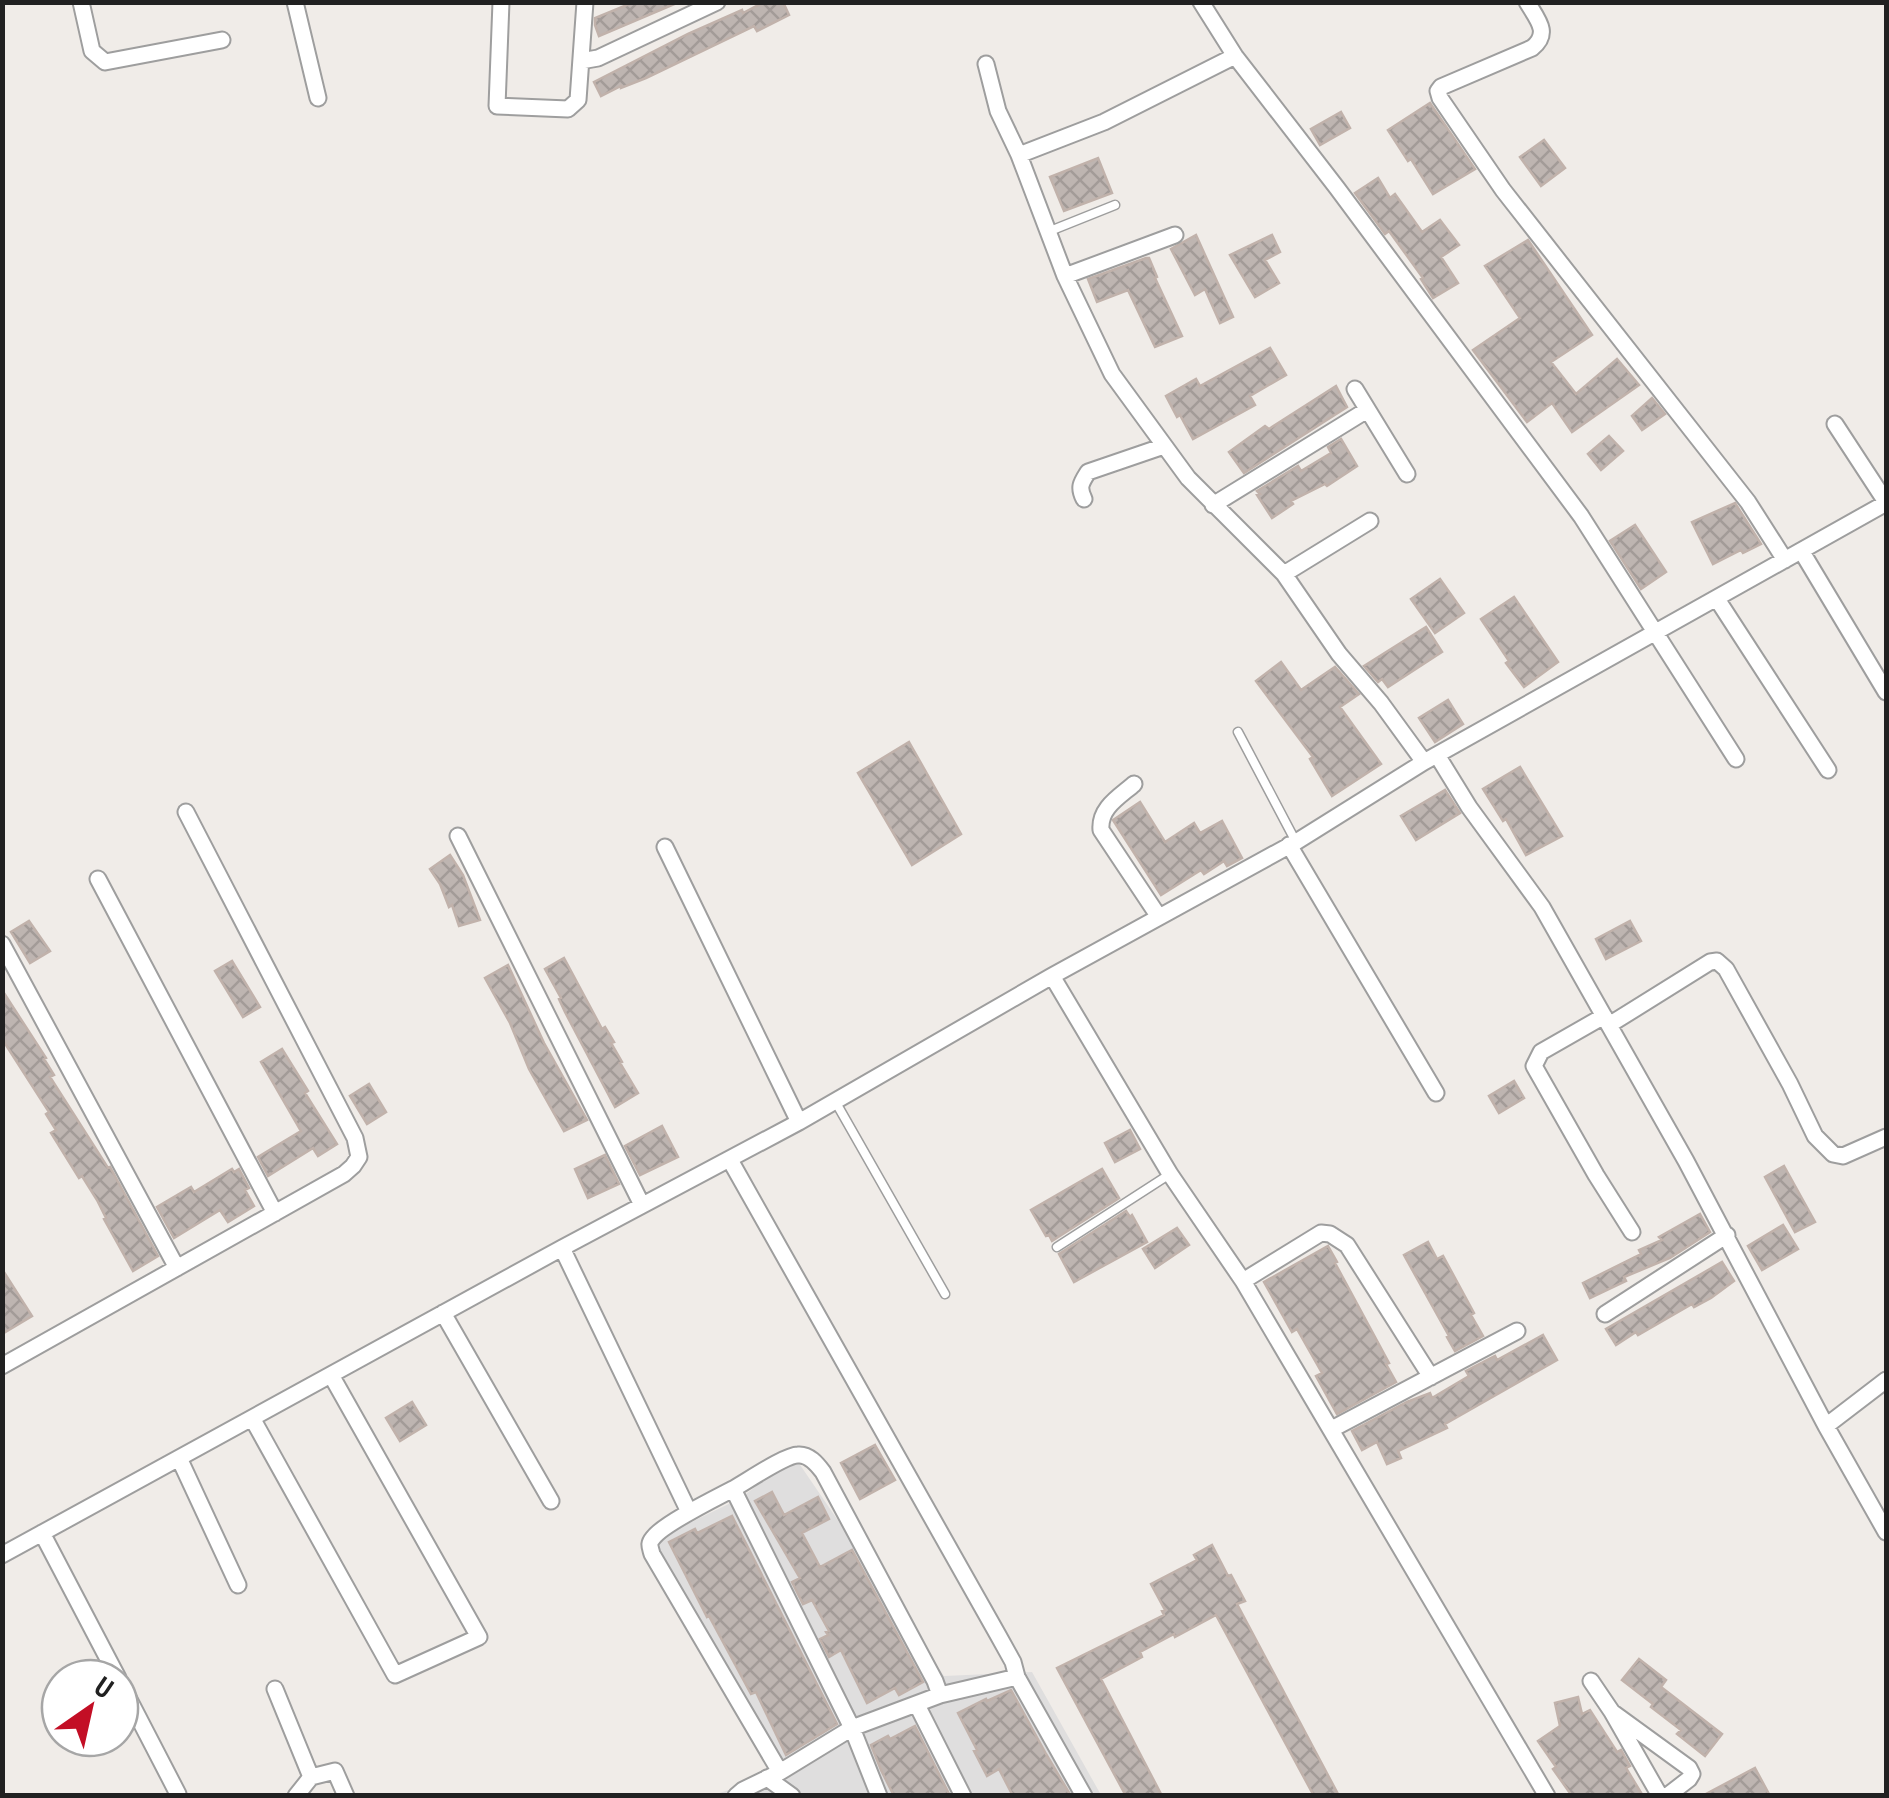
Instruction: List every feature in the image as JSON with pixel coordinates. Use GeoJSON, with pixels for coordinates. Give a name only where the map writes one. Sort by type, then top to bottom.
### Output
{"type":"FeatureCollection","features":[{"type":"Feature","properties":{"kind":"street"},"geometry":{"type":"LineString","coordinates":[[81,2],[93,54],[105,62],[222,40]]}},
{"type":"Feature","properties":{"kind":"street"},"geometry":{"type":"LineString","coordinates":[[294,2],[318,98]]}},
{"type":"Feature","properties":{"kind":"street"},"geometry":{"type":"LineString","coordinates":[[501,2],[497,106],[568,109],[578,100],[584,2]]}},
{"type":"Feature","properties":{"kind":"street"},"geometry":{"type":"LineString","coordinates":[[581,61],[598,58],[717,2]]}},
{"type":"Feature","properties":{"kind":"street"},"geometry":{"type":"LineString","coordinates":[[1201,2],[1236,56],[1581,516],[1736,759]]}},
{"type":"Feature","properties":{"kind":"street"},"geometry":{"type":"LineString","coordinates":[[1528,2],[1542,29],[1538,43],[1445,84],[1439,89],[1440,98],[1503,190],[1748,502],[1784,560]]}},
{"type":"Feature","properties":{"kind":"street"},"geometry":{"type":"LineString","coordinates":[[1020,155],[1104,122],[1236,56]]}},
{"type":"Feature","properties":{"kind":"street"},"geometry":{"type":"LineString","coordinates":[[986,64],[998,111],[1020,155],[1066,276],[1112,374],[1212,505],[1284,574],[1339,654],[1431,759],[1542,908],[1727,1235],[1886,1532]]}},
{"type":"Feature","properties":{"kind":"street"},"geometry":{"type":"LineString","coordinates":[[1066,276],[1174,236]]}},
{"type":"Feature","properties":{"kind":"street"},"geometry":{"type":"LineString","coordinates":[[1355,390],[1407,474]]}},
{"type":"Feature","properties":{"kind":"street"},"geometry":{"type":"LineString","coordinates":[[1212,505],[1368,410]]}},
{"type":"Feature","properties":{"kind":"street"},"geometry":{"type":"LineString","coordinates":[[2,1554],[799,1122],[1886,503],[1835,424]]}},
{"type":"Feature","properties":{"kind":"street"},"geometry":{"type":"LineString","coordinates":[[1084,499],[1080,483],[1088,472],[1164,446]]}},
{"type":"Feature","properties":{"kind":"street"},"geometry":{"type":"LineString","coordinates":[[1284,574],[1370,521]]}},
{"type":"Feature","properties":{"kind":"street"},"geometry":{"type":"LineString","coordinates":[[1802,552],[1886,692]]}},
{"type":"Feature","properties":{"kind":"street"},"geometry":{"type":"LineString","coordinates":[[1717,598],[1828,770]]}},
{"type":"Feature","properties":{"kind":"street"},"geometry":{"type":"LineString","coordinates":[[1134,784],[1108,807],[1102,816],[1101,830],[1159,917]]}},
{"type":"Feature","properties":{"kind":"street"},"geometry":{"type":"LineString","coordinates":[[2,1366],[354,1166],[359,1158],[356,1138],[186,812]]}},
{"type":"Feature","properties":{"kind":"street"},"geometry":{"type":"LineString","coordinates":[[458,836],[642,1205]]}},
{"type":"Feature","properties":{"kind":"street"},"geometry":{"type":"LineString","coordinates":[[1293,844],[1436,1093]]}},
{"type":"Feature","properties":{"kind":"street"},"geometry":{"type":"LineString","coordinates":[[665,847],[799,1122]]}},
{"type":"Feature","properties":{"kind":"street"},"geometry":{"type":"LineString","coordinates":[[98,879],[275,1212]]}},
{"type":"Feature","properties":{"kind":"street"},"geometry":{"type":"LineString","coordinates":[[2,944],[177,1268]]}},
{"type":"Feature","properties":{"kind":"street"},"geometry":{"type":"LineString","coordinates":[[1632,1232],[1534,1066],[1540,1052],[1606,1021],[1710,962],[1716,961],[1726,968],[1824,1147],[1843,1156],[1886,1137]]}},
{"type":"Feature","properties":{"kind":"street"},"geometry":{"type":"LineString","coordinates":[[1052,976],[1170,1174],[1244,1280],[1547,1796]]}},
{"type":"Feature","properties":{"kind":"street"},"geometry":{"type":"LineString","coordinates":[[730,1160],[1084,1796]]}},
{"type":"Feature","properties":{"kind":"street"},"geometry":{"type":"LineString","coordinates":[[1244,1280],[1321,1233],[1330,1234],[1346,1245],[1431,1377]]}},
{"type":"Feature","properties":{"kind":"street"},"geometry":{"type":"LineString","coordinates":[[1606,1314],[1727,1235]]}},
{"type":"Feature","properties":{"kind":"street"},"geometry":{"type":"LineString","coordinates":[[562,1248],[689,1512]]}},
{"type":"Feature","properties":{"kind":"street"},"geometry":{"type":"LineString","coordinates":[[444,1313],[550,1501]]}},
{"type":"Feature","properties":{"kind":"street"},"geometry":{"type":"LineString","coordinates":[[1332,1430],[1517,1330]]}},
{"type":"Feature","properties":{"kind":"street"},"geometry":{"type":"LineString","coordinates":[[252,1418],[395,1675],[479,1637],[330,1375]]}},
{"type":"Feature","properties":{"kind":"street"},"geometry":{"type":"LineString","coordinates":[[1826,1426],[1886,1380]]}},
{"type":"Feature","properties":{"kind":"street"},"geometry":{"type":"LineString","coordinates":[[792,1796],[774,1775],[652,1554],[650,1544],[654,1536],[689,1512],[791,1456],[804,1455],[815,1462],[940,1695]]}},
{"type":"Feature","properties":{"kind":"street"},"geometry":{"type":"LineString","coordinates":[[178,1458],[238,1586]]}},
{"type":"Feature","properties":{"kind":"street"},"geometry":{"type":"LineString","coordinates":[[733,1489],[852,1728],[879,1796]]}},
{"type":"Feature","properties":{"kind":"street"},"geometry":{"type":"LineString","coordinates":[[42,1533],[107,1658]]}},
{"type":"Feature","properties":{"kind":"street"},"geometry":{"type":"LineString","coordinates":[[736,1796],[852,1728],[940,1695],[1017,1677]]}},
{"type":"Feature","properties":{"kind":"street"},"geometry":{"type":"LineString","coordinates":[[1591,1680],[1663,1796],[1689,1779],[1689,1768],[1612,1712]]}},
{"type":"Feature","properties":{"kind":"street"},"geometry":{"type":"LineString","coordinates":[[275,1689],[311,1777]]}},
{"type":"Feature","properties":{"kind":"street"},"geometry":{"type":"LineString","coordinates":[[917,1705],[963,1796]]}},
{"type":"Feature","properties":{"kind":"street"},"geometry":{"type":"LineString","coordinates":[[140,1721],[178,1794]]}},
{"type":"Feature","properties":{"kind":"street"},"geometry":{"type":"LineString","coordinates":[[296,1796],[311,1777],[334,1771],[346,1796]]}},
{"type":"Feature","properties":{"kind":"lane"},"geometry":{"type":"LineString","coordinates":[[1050,231],[1115,206]]}},
{"type":"Feature","properties":{"kind":"lane"},"geometry":{"type":"LineString","coordinates":[[1238,732],[1293,844]]}},
{"type":"Feature","properties":{"kind":"lane"},"geometry":{"type":"LineString","coordinates":[[835,1101],[945,1294]]}},
{"type":"Feature","properties":{"kind":"lane"},"geometry":{"type":"LineString","coordinates":[[1057,1246],[1170,1174]]}},
{"type":"Feature","properties":{"kind":"shaded area"},"geometry":{"type":"Polygon","coordinates":[[[794,1456],[944,1676],[1032,1672],[1101,1795],[713,1795],[779,1774],[652,1541],[741,1498],[794,1456]]]}},
{"type":"Feature","properties":{"kind":"building"},"geometry":{"type":"Polygon","coordinates":[[[634,2],[679,2],[599,36],[595,18],[634,2]]]}},
{"type":"Feature","properties":{"kind":"building"},"geometry":{"type":"Polygon","coordinates":[[[764,2],[783,2],[789,15],[757,31],[754,26],[601,96],[594,82],[688,34],[764,2]]]}},
{"type":"Feature","properties":{"kind":"building"},"geometry":{"type":"Polygon","coordinates":[[[1430,103],[1475,169],[1433,194],[1388,130],[1430,103]]]}},
{"type":"Feature","properties":{"kind":"building"},"geometry":{"type":"Polygon","coordinates":[[[1341,112],[1350,128],[1320,145],[1311,129],[1341,112]]]}},
{"type":"Feature","properties":{"kind":"building"},"geometry":{"type":"Polygon","coordinates":[[[1544,140],[1565,168],[1541,186],[1520,157],[1544,140]]]}},
{"type":"Feature","properties":{"kind":"building"},"geometry":{"type":"Polygon","coordinates":[[[1098,158],[1112,193],[1064,211],[1050,177],[1098,158]]]}},
{"type":"Feature","properties":{"kind":"building"},"geometry":{"type":"Polygon","coordinates":[[[1378,178],[1390,198],[1395,194],[1422,232],[1440,220],[1459,245],[1441,257],[1458,283],[1433,298],[1389,231],[1385,234],[1355,193],[1378,178]]]}},
{"type":"Feature","properties":{"kind":"building"},"geometry":{"type":"Polygon","coordinates":[[[1196,235],[1233,317],[1220,323],[1205,289],[1195,295],[1171,249],[1196,235]]]}},
{"type":"Feature","properties":{"kind":"building"},"geometry":{"type":"Polygon","coordinates":[[[1272,235],[1280,252],[1265,260],[1279,283],[1255,297],[1230,255],[1272,235]]]}},
{"type":"Feature","properties":{"kind":"building"},"geometry":{"type":"Polygon","coordinates":[[[1528,240],[1592,335],[1551,362],[1576,394],[1617,359],[1639,385],[1572,432],[1552,403],[1527,422],[1473,350],[1520,318],[1485,266],[1528,240]]]}},
{"type":"Feature","properties":{"kind":"building"},"geometry":{"type":"Polygon","coordinates":[[[1146,258],[1182,336],[1155,347],[1128,290],[1097,302],[1088,279],[1146,258]]]}},
{"type":"Feature","properties":{"kind":"building"},"geometry":{"type":"Polygon","coordinates":[[[1270,348],[1286,375],[1250,396],[1255,405],[1193,439],[1166,396],[1196,379],[1200,386],[1270,348]]]}},
{"type":"Feature","properties":{"kind":"building"},"geometry":{"type":"Polygon","coordinates":[[[1336,386],[1347,407],[1244,473],[1229,452],[1265,426],[1269,429],[1336,386]]]}},
{"type":"Feature","properties":{"kind":"building"},"geometry":{"type":"Polygon","coordinates":[[[1652,398],[1665,414],[1642,430],[1632,416],[1652,398]]]}},
{"type":"Feature","properties":{"kind":"building"},"geometry":{"type":"Polygon","coordinates":[[[1609,436],[1623,451],[1601,470],[1588,454],[1609,436]]]}},
{"type":"Feature","properties":{"kind":"building"},"geometry":{"type":"Polygon","coordinates":[[[1341,439],[1357,466],[1327,486],[1291,501],[1293,504],[1272,518],[1257,491],[1298,466],[1301,471],[1331,453],[1328,447],[1341,439]]]}},
{"type":"Feature","properties":{"kind":"building"},"geometry":{"type":"Polygon","coordinates":[[[1735,503],[1761,544],[1713,564],[1692,522],[1735,503]]]}},
{"type":"Feature","properties":{"kind":"building"},"geometry":{"type":"Polygon","coordinates":[[[1635,525],[1666,572],[1641,589],[1610,541],[1635,525]]]}},
{"type":"Feature","properties":{"kind":"building"},"geometry":{"type":"Polygon","coordinates":[[[1440,579],[1464,613],[1435,633],[1411,599],[1440,579]]]}},
{"type":"Feature","properties":{"kind":"building"},"geometry":{"type":"Polygon","coordinates":[[[1514,597],[1558,662],[1524,687],[1481,619],[1514,597]]]}},
{"type":"Feature","properties":{"kind":"building"},"geometry":{"type":"Polygon","coordinates":[[[1426,627],[1442,652],[1388,687],[1364,666],[1426,627]]]}},
{"type":"Feature","properties":{"kind":"building"},"geometry":{"type":"Polygon","coordinates":[[[1281,662],[1301,690],[1335,667],[1359,694],[1340,707],[1381,764],[1332,796],[1310,759],[1313,757],[1256,681],[1281,662]]]}},
{"type":"Feature","properties":{"kind":"building"},"geometry":{"type":"Polygon","coordinates":[[[1448,700],[1463,724],[1435,742],[1419,718],[1448,700]]]}},
{"type":"Feature","properties":{"kind":"building"},"geometry":{"type":"Polygon","coordinates":[[[909,742],[961,834],[912,865],[858,773],[909,742]]]}},
{"type":"Feature","properties":{"kind":"building"},"geometry":{"type":"Polygon","coordinates":[[[1520,767],[1562,836],[1526,855],[1483,789],[1520,767]]]}},
{"type":"Feature","properties":{"kind":"building"},"geometry":{"type":"Polygon","coordinates":[[[1445,790],[1460,813],[1416,840],[1401,816],[1445,790]]]}},
{"type":"Feature","properties":{"kind":"building"},"geometry":{"type":"Polygon","coordinates":[[[1140,802],[1165,842],[1194,823],[1200,833],[1222,821],[1242,858],[1227,866],[1224,861],[1204,874],[1201,870],[1161,895],[1113,820],[1140,802]]]}},
{"type":"Feature","properties":{"kind":"building"},"geometry":{"type":"Polygon","coordinates":[[[450,855],[463,875],[480,920],[459,926],[452,905],[449,907],[430,869],[450,855]]]}},
{"type":"Feature","properties":{"kind":"building"},"geometry":{"type":"Polygon","coordinates":[[[29,921],[50,951],[30,963],[11,932],[29,921]]]}},
{"type":"Feature","properties":{"kind":"building"},"geometry":{"type":"Polygon","coordinates":[[[1630,921],[1641,941],[1606,959],[1596,939],[1630,921]]]}},
{"type":"Feature","properties":{"kind":"building"},"geometry":{"type":"Polygon","coordinates":[[[564,958],[602,1029],[605,1027],[614,1042],[611,1043],[620,1063],[638,1093],[615,1107],[545,969],[564,958]]]}},
{"type":"Feature","properties":{"kind":"building"},"geometry":{"type":"Polygon","coordinates":[[[232,961],[260,1007],[243,1017],[215,971],[232,961]]]}},
{"type":"Feature","properties":{"kind":"building"},"geometry":{"type":"Polygon","coordinates":[[[508,965],[544,1043],[587,1120],[564,1131],[485,978],[508,965]]]}},
{"type":"Feature","properties":{"kind":"building"},"geometry":{"type":"Polygon","coordinates":[[[2,990],[46,1058],[54,1075],[50,1077],[110,1167],[158,1256],[133,1271],[97,1200],[51,1133],[56,1130],[46,1114],[49,1112],[2,1039],[2,990]]]}},
{"type":"Feature","properties":{"kind":"building"},"geometry":{"type":"Polygon","coordinates":[[[282,1049],[337,1144],[318,1156],[313,1148],[268,1176],[258,1157],[301,1131],[261,1062],[282,1049]]]}},
{"type":"Feature","properties":{"kind":"building"},"geometry":{"type":"Polygon","coordinates":[[[1514,1081],[1524,1098],[1499,1113],[1489,1096],[1514,1081]]]}},
{"type":"Feature","properties":{"kind":"building"},"geometry":{"type":"Polygon","coordinates":[[[369,1084],[386,1112],[367,1124],[350,1096],[369,1084]]]}},
{"type":"Feature","properties":{"kind":"building"},"geometry":{"type":"Polygon","coordinates":[[[662,1126],[678,1157],[640,1175],[625,1146],[662,1126]]]}},
{"type":"Feature","properties":{"kind":"building"},"geometry":{"type":"Polygon","coordinates":[[[1130,1130],[1140,1149],[1115,1162],[1105,1143],[1130,1130]]]}},
{"type":"Feature","properties":{"kind":"building"},"geometry":{"type":"Polygon","coordinates":[[[605,1155],[619,1184],[588,1198],[575,1169],[605,1155]]]}},
{"type":"Feature","properties":{"kind":"building"},"geometry":{"type":"Polygon","coordinates":[[[1784,1166],[1815,1222],[1795,1232],[1765,1177],[1784,1166]]]}},
{"type":"Feature","properties":{"kind":"building"},"geometry":{"type":"Polygon","coordinates":[[[232,1169],[239,1169],[254,1206],[228,1222],[220,1210],[174,1238],[157,1207],[191,1187],[194,1192],[232,1169]]]}},
{"type":"Feature","properties":{"kind":"building"},"geometry":{"type":"Polygon","coordinates":[[[1102,1169],[1119,1198],[1052,1241],[1031,1210],[1102,1169]]]}},
{"type":"Feature","properties":{"kind":"building"},"geometry":{"type":"Polygon","coordinates":[[[1126,1211],[1147,1242],[1074,1282],[1059,1254],[1126,1211]]]}},
{"type":"Feature","properties":{"kind":"building"},"geometry":{"type":"Polygon","coordinates":[[[1700,1214],[1710,1232],[1670,1258],[1624,1277],[1626,1281],[1590,1298],[1583,1283],[1641,1254],[1639,1250],[1662,1240],[1659,1237],[1700,1214]]]}},
{"type":"Feature","properties":{"kind":"building"},"geometry":{"type":"Polygon","coordinates":[[[1783,1225],[1798,1249],[1762,1270],[1748,1246],[1783,1225]]]}},
{"type":"Feature","properties":{"kind":"building"},"geometry":{"type":"Polygon","coordinates":[[[1177,1228],[1189,1245],[1155,1268],[1143,1249],[1177,1228]]]}},
{"type":"Feature","properties":{"kind":"building"},"geometry":{"type":"Polygon","coordinates":[[[1428,1242],[1437,1259],[1443,1256],[1483,1336],[1455,1351],[1404,1255],[1428,1242]]]}},
{"type":"Feature","properties":{"kind":"building"},"geometry":{"type":"Polygon","coordinates":[[[1328,1246],[1396,1382],[1337,1414],[1316,1376],[1322,1373],[1297,1329],[1292,1332],[1264,1282],[1328,1246]]]}},
{"type":"Feature","properties":{"kind":"building"},"geometry":{"type":"Polygon","coordinates":[[[1722,1262],[1734,1281],[1711,1298],[1694,1307],[1692,1304],[1616,1345],[1606,1329],[1722,1262]]]}},
{"type":"Feature","properties":{"kind":"building"},"geometry":{"type":"Polygon","coordinates":[[[2,1269],[32,1316],[2,1334],[2,1269]]]}},
{"type":"Feature","properties":{"kind":"building"},"geometry":{"type":"Polygon","coordinates":[[[1543,1335],[1557,1360],[1445,1424],[1447,1428],[1398,1451],[1401,1458],[1387,1464],[1377,1442],[1362,1450],[1352,1431],[1407,1402],[1430,1393],[1432,1398],[1469,1376],[1466,1371],[1495,1356],[1497,1360],[1543,1335]]]}},
{"type":"Feature","properties":{"kind":"building"},"geometry":{"type":"Polygon","coordinates":[[[412,1402],[426,1425],[400,1441],[386,1418],[412,1402]]]}},
{"type":"Feature","properties":{"kind":"building"},"geometry":{"type":"Polygon","coordinates":[[[875,1445],[895,1480],[860,1499],[841,1463],[875,1445]]]}},
{"type":"Feature","properties":{"kind":"building"},"geometry":{"type":"Polygon","coordinates":[[[772,1492],[784,1515],[818,1497],[829,1519],[802,1533],[820,1567],[852,1550],[923,1682],[899,1695],[895,1688],[867,1703],[841,1650],[829,1657],[820,1639],[829,1631],[812,1600],[803,1604],[792,1582],[800,1578],[755,1501],[772,1492]]]}},
{"type":"Feature","properties":{"kind":"building"},"geometry":{"type":"Polygon","coordinates":[[[732,1516],[837,1724],[786,1755],[756,1692],[751,1694],[669,1542],[732,1516]]]}},
{"type":"Feature","properties":{"kind":"building"},"geometry":{"type":"Polygon","coordinates":[[[1212,1545],[1245,1601],[1237,1604],[1339,1796],[1314,1796],[1216,1615],[1140,1652],[1142,1657],[1101,1679],[1162,1796],[1126,1796],[1057,1668],[1164,1615],[1151,1584],[1197,1560],[1194,1555],[1212,1545]]]}},
{"type":"Feature","properties":{"kind":"building"},"geometry":{"type":"Polygon","coordinates":[[[1639,1659],[1666,1680],[1661,1687],[1722,1734],[1705,1756],[1677,1734],[1681,1730],[1651,1707],[1653,1704],[1622,1680],[1639,1659]]]}},
{"type":"Feature","properties":{"kind":"building"},"geometry":{"type":"Polygon","coordinates":[[[1011,1690],[1071,1796],[1013,1796],[999,1769],[987,1776],[958,1713],[1011,1690]]]}},
{"type":"Feature","properties":{"kind":"building"},"geometry":{"type":"Polygon","coordinates":[[[1578,1697],[1582,1714],[1590,1710],[1617,1752],[1621,1750],[1630,1766],[1626,1768],[1643,1796],[1572,1796],[1553,1769],[1556,1767],[1538,1741],[1560,1726],[1555,1703],[1578,1697]]]}},
{"type":"Feature","properties":{"kind":"building"},"geometry":{"type":"Polygon","coordinates":[[[915,1726],[950,1796],[894,1796],[881,1770],[871,1745],[915,1726]]]}},
{"type":"Feature","properties":{"kind":"building"},"geometry":{"type":"Polygon","coordinates":[[[1755,1768],[1770,1796],[1702,1796],[1755,1768]]]}}]}
